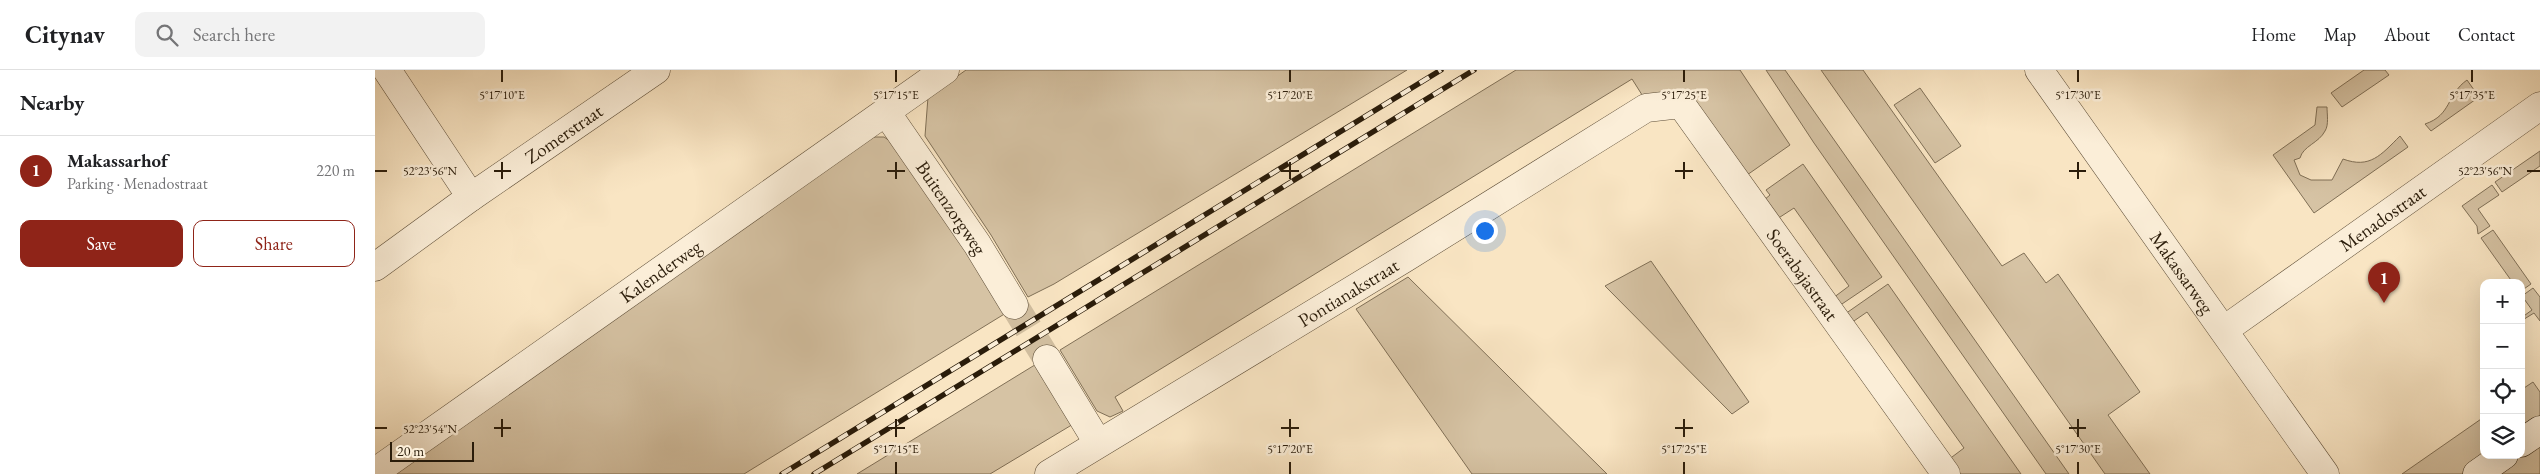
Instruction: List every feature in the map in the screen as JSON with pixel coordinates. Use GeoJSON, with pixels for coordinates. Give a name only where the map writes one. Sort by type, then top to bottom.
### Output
{"type":"FeatureCollection","features":[{"type":"Feature","properties":{"kind":"street"},"geometry":{"type":"LineString","coordinates":[[387,70],[471,197]]}},
{"type":"Feature","properties":{"kind":"street","name":"Zomerstraat"},"geometry":{"type":"LineString","coordinates":[[375,267],[471,197],[656,70]]}},
{"type":"Feature","properties":{"kind":"street","name":"Kalenderweg"},"geometry":{"type":"LineString","coordinates":[[375,472],[945,70]]}},
{"type":"Feature","properties":{"kind":"street","name":"Makassarweg"},"geometry":{"type":"LineString","coordinates":[[2039,70],[2325,474]]}},
{"type":"Feature","properties":{"kind":"street","name":"Soerabajastraat"},"geometry":{"type":"LineString","coordinates":[[1646,108],[1681,104],[1946,474]]}},
{"type":"Feature","properties":{"kind":"street","name":"Menadostraat"},"geometry":{"type":"LineString","coordinates":[[2223,330],[2540,106]]}},
{"type":"Feature","properties":{"kind":"street","name":"Pontianakstraat"},"geometry":{"type":"LineString","coordinates":[[1049,474],[1097,443],[1405,258],[1646,108]]}},
{"type":"Feature","properties":{"kind":"street","name":"Buitenzorgweg"},"geometry":{"type":"LineString","coordinates":[[886,112],[977,244],[1014,305]]}},
{"type":"Feature","properties":{"kind":"street"},"geometry":{"type":"LineString","coordinates":[[1047,359],[1097,443]]}},
{"type":"Feature","properties":{"kind":"street"},"geometry":{"type":"LineString","coordinates":[[2525,440],[2540,430]]}},
{"type":"Feature","properties":{"kind":"street"},"geometry":{"type":"LineString","coordinates":[[2477,474],[2498,459]]}},
{"type":"Feature","properties":{"kind":"shaded area"},"geometry":{"type":"Polygon","coordinates":[[[966,70],[1407,70],[1054,284],[1028,297],[991,235],[925,136],[928,97],[966,70]]]}},
{"type":"Feature","properties":{"kind":"shaded area"},"geometry":{"type":"Polygon","coordinates":[[[1516,70],[1740,70],[1790,145],[1747,175],[1677,93],[1656,93],[1644,98],[1632,79],[1115,397],[1123,411],[1110,417],[1097,411],[1060,350],[1516,70]]]}},
{"type":"Feature","properties":{"kind":"shaded area"},"geometry":{"type":"Polygon","coordinates":[[[1766,70],[1785,70],[2069,474],[2046,474],[1814,143],[1766,70]]]}},
{"type":"Feature","properties":{"kind":"shaded area"},"geometry":{"type":"Polygon","coordinates":[[[1821,70],[1863,70],[2002,266],[2024,253],[2046,283],[2058,274],[2140,392],[2108,415],[2150,474],[2105,474],[1821,70]]]}},
{"type":"Feature","properties":{"kind":"shaded area"},"geometry":{"type":"Polygon","coordinates":[[[2364,70],[2385,70],[2389,75],[2342,107],[2331,93],[2364,70]]]}},
{"type":"Feature","properties":{"kind":"shaded area"},"geometry":{"type":"Polygon","coordinates":[[[2467,80],[2479,97],[2431,131],[2425,124],[2434,120],[2445,110],[2455,92],[2467,80]]]}},
{"type":"Feature","properties":{"kind":"shaded area"},"geometry":{"type":"Polygon","coordinates":[[[1920,88],[1961,146],[1935,163],[1894,105],[1920,88]]]}},
{"type":"Feature","properties":{"kind":"shaded area"},"geometry":{"type":"Polygon","coordinates":[[[2317,107],[2327,107],[2326,129],[2319,139],[2304,150],[2300,158],[2294,160],[2300,175],[2311,180],[2332,180],[2343,159],[2352,162],[2368,161],[2381,154],[2400,136],[2408,147],[2314,213],[2273,155],[2315,125],[2317,107]]]}},
{"type":"Feature","properties":{"kind":"shaded area"},"geometry":{"type":"Polygon","coordinates":[[[884,137],[899,147],[1006,313],[744,474],[395,474],[866,140],[884,137]]]}},
{"type":"Feature","properties":{"kind":"shaded area"},"geometry":{"type":"Polygon","coordinates":[[[2540,151],[2540,166],[2502,192],[2495,182],[2540,151]]]}},
{"type":"Feature","properties":{"kind":"shaded area"},"geometry":{"type":"Polygon","coordinates":[[[1803,164],[1882,277],[1839,306],[1833,298],[1849,286],[1794,208],[1777,219],[1764,200],[1770,195],[1766,190],[1803,164]]]}},
{"type":"Feature","properties":{"kind":"shaded area"},"geometry":{"type":"Polygon","coordinates":[[[2492,185],[2499,195],[2478,209],[2490,226],[2478,234],[2477,226],[2462,206],[2492,185]]]}},
{"type":"Feature","properties":{"kind":"shaded area"},"geometry":{"type":"Polygon","coordinates":[[[2493,230],[2531,284],[2525,288],[2525,279],[2510,279],[2481,238],[2493,230]]]}},
{"type":"Feature","properties":{"kind":"shaded area"},"geometry":{"type":"Polygon","coordinates":[[[1651,261],[1749,402],[1732,414],[1605,286],[1651,261]]]}},
{"type":"Feature","properties":{"kind":"shaded area"},"geometry":{"type":"Polygon","coordinates":[[[1408,277],[1607,474],[1472,474],[1356,309],[1408,277]]]}},
{"type":"Feature","properties":{"kind":"shaded area"},"geometry":{"type":"Polygon","coordinates":[[[1888,284],[2021,474],[1958,474],[1948,460],[1964,448],[1867,312],[1851,323],[1845,314],[1888,284]]]}},
{"type":"Feature","properties":{"kind":"shaded area"},"geometry":{"type":"Polygon","coordinates":[[[2533,288],[2540,297],[2540,321],[2534,313],[2525,319],[2525,315],[2532,310],[2525,300],[2525,294],[2533,288]]]}},
{"type":"Feature","properties":{"kind":"shaded area"},"geometry":{"type":"Polygon","coordinates":[[[1038,363],[1075,423],[990,474],[857,474],[1038,363]]]}},
{"type":"Feature","properties":{"kind":"shaded area"},"geometry":{"type":"Polygon","coordinates":[[[2533,382],[2540,392],[2540,420],[2525,430],[2525,414],[2525,387],[2533,382]]]}},
{"type":"Feature","properties":{"kind":"shaded area"},"geometry":{"type":"Polygon","coordinates":[[[2480,420],[2480,459],[2464,474],[2402,474],[2480,420]]]}},
{"type":"Feature","properties":{"kind":"shaded area"},"geometry":{"type":"Polygon","coordinates":[[[2540,440],[2540,474],[2491,474],[2513,459],[2525,459],[2525,450],[2540,440]]]}},
{"type":"Feature","properties":{"kind":"tunnel"},"geometry":{"type":"LineString","coordinates":[[1014,305],[1047,359]]}},
{"type":"Feature","properties":{"kind":"railway"},"geometry":{"type":"LineString","coordinates":[[782,474],[1441,70]]}},
{"type":"Feature","properties":{"kind":"railway"},"geometry":{"type":"LineString","coordinates":[[814,474],[1474,70]]}},
{"type":"Feature","properties":{"kind":"place","name":"Makassarhof"},"geometry":{"type":"Point","coordinates":[2384,303]}}]}
